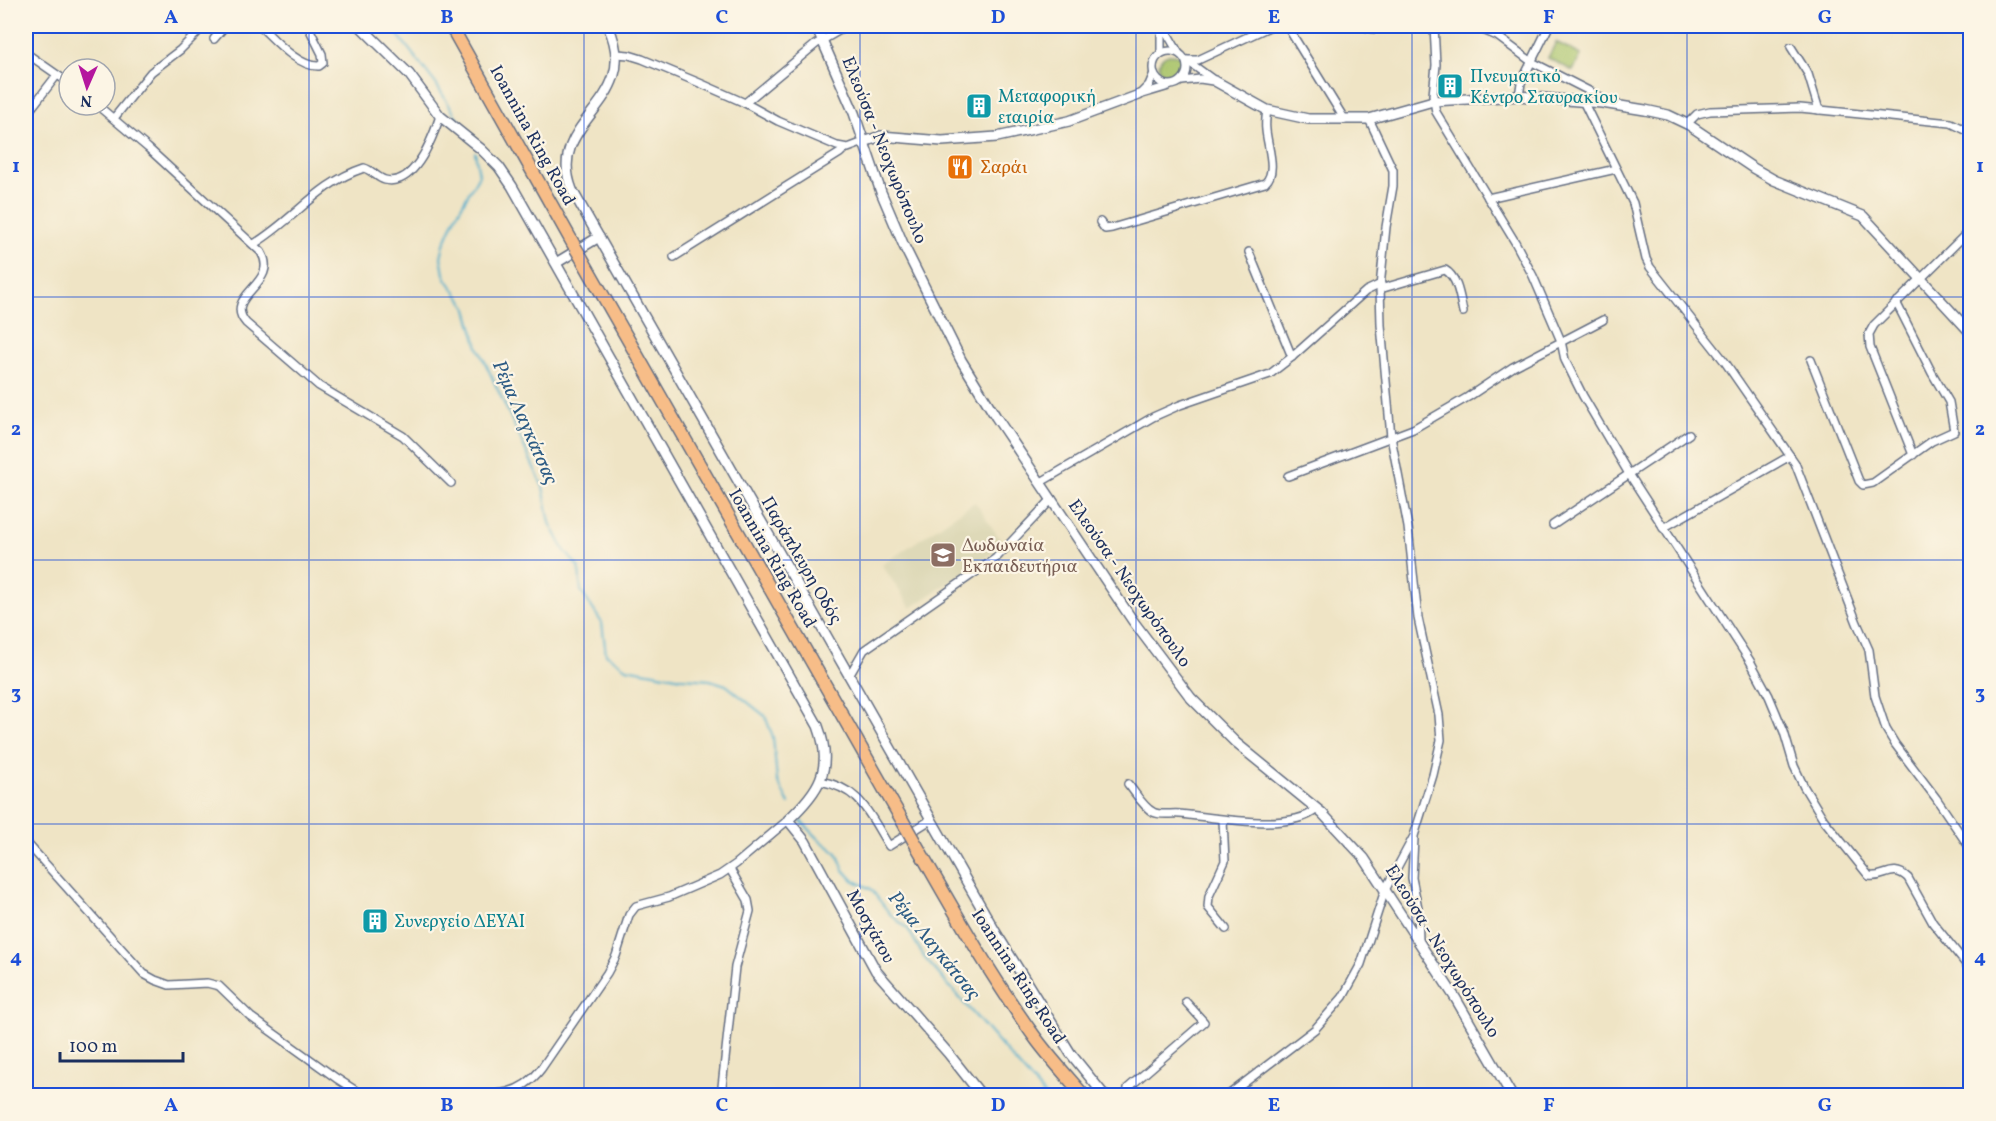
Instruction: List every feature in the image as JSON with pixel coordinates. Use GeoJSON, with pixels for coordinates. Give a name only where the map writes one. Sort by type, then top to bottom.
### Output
{"type":"FeatureCollection","features":[{"type":"Feature","properties":{"kind":"highway","name":"Ioannina Ring Road"},"geometry":{"type":"LineString","coordinates":[[451,26],[906,827],[999,985],[1040,1043],[1084,1095]]}},
{"type":"Feature","properties":{"kind":"street"},"geometry":{"type":"LineString","coordinates":[[214,39],[225,26]]}},
{"type":"Feature","properties":{"kind":"street"},"geometry":{"type":"LineString","coordinates":[[260,26],[301,62],[319,66],[323,63],[322,54],[308,26]]}},
{"type":"Feature","properties":{"kind":"street"},"geometry":{"type":"LineString","coordinates":[[360,26],[409,74],[440,117],[481,149],[506,176],[813,717],[825,750],[820,781],[804,804],[730,869],[677,894],[640,904],[633,909],[627,919],[616,956],[607,973],[541,1069],[525,1085],[506,1093],[490,1095],[456,1093],[435,1095]]}},
{"type":"Feature","properties":{"kind":"street","name":"Παράπλευρη Οδός"},"geometry":{"type":"LineString","coordinates":[[608,26],[615,42],[616,71],[612,83],[568,149],[566,170],[572,190],[996,933],[1062,1041],[1079,1066],[1105,1095]]}},
{"type":"Feature","properties":{"kind":"street","name":"Ελεούσα - Νεοχωρόπουλο"},"geometry":{"type":"LineString","coordinates":[[816,26],[854,113],[887,208],[954,346],[985,401],[1133,621],[1191,698],[1236,743],[1340,830],[1364,858],[1466,1013],[1512,1095]]}},
{"type":"Feature","properties":{"kind":"street"},"geometry":{"type":"LineString","coordinates":[[745,103],[822,39],[847,26]]}},
{"type":"Feature","properties":{"kind":"street"},"geometry":{"type":"LineString","coordinates":[[1162,26],[1178,52],[1215,81],[1267,110],[1298,118],[1346,120],[1369,118],[1433,101],[1519,96],[1602,103],[1658,112],[1687,124],[1764,175],[1863,216],[1971,332]]}},
{"type":"Feature","properties":{"kind":"street"},"geometry":{"type":"LineString","coordinates":[[1139,95],[1149,85],[1154,73],[1154,62],[1161,53],[1162,26]]}},
{"type":"Feature","properties":{"kind":"street"},"geometry":{"type":"LineString","coordinates":[[1186,60],[1198,60],[1271,26]]}},
{"type":"Feature","properties":{"kind":"street"},"geometry":{"type":"LineString","coordinates":[[1287,26],[1346,120]]}},
{"type":"Feature","properties":{"kind":"street"},"geometry":{"type":"LineString","coordinates":[[1360,26],[1369,29],[1413,26]]}},
{"type":"Feature","properties":{"kind":"street"},"geometry":{"type":"LineString","coordinates":[[1434,26],[1436,64],[1433,101],[1436,112],[1515,242],[1533,276],[1562,341],[1566,360],[1583,396],[1663,528],[1750,661],[1769,696],[1804,787],[1824,820],[1869,876],[1877,877],[1896,871],[1908,878],[1933,923],[1971,969]]}},
{"type":"Feature","properties":{"kind":"street"},"geometry":{"type":"LineString","coordinates":[[1465,26],[1478,28],[1497,36],[1532,62],[1599,96],[1602,103]]}},
{"type":"Feature","properties":{"kind":"street"},"geometry":{"type":"LineString","coordinates":[[1519,96],[1521,83],[1548,26]]}},
{"type":"Feature","properties":{"kind":"street"},"geometry":{"type":"LineString","coordinates":[[197,33],[146,77],[114,118],[254,244],[263,255],[266,268],[241,304],[240,313],[243,320],[320,386],[403,436],[452,483]]}},
{"type":"Feature","properties":{"kind":"street"},"geometry":{"type":"LineString","coordinates":[[1791,47],[1808,74],[1819,110]]}},
{"type":"Feature","properties":{"kind":"street"},"geometry":{"type":"LineString","coordinates":[[1161,53],[1178,52]]}},
{"type":"Feature","properties":{"kind":"street"},"geometry":{"type":"LineString","coordinates":[[26,53],[57,75],[26,115]]}},
{"type":"Feature","properties":{"kind":"street"},"geometry":{"type":"LineString","coordinates":[[617,54],[642,59],[745,103],[778,121],[845,148]]}},
{"type":"Feature","properties":{"kind":"street"},"geometry":{"type":"LineString","coordinates":[[1182,81],[1188,72],[1186,60]]}},
{"type":"Feature","properties":{"kind":"street"},"geometry":{"type":"LineString","coordinates":[[1154,73],[1160,82],[1171,85]]}},
{"type":"Feature","properties":{"kind":"street"},"geometry":{"type":"LineString","coordinates":[[674,257],[771,198],[845,148],[881,136],[935,141],[997,137],[1069,121],[1182,81],[1200,79],[1215,81]]}},
{"type":"Feature","properties":{"kind":"street"},"geometry":{"type":"LineString","coordinates":[[1583,101],[1635,210],[1650,267],[1710,341],[1797,466],[1857,623],[1868,644],[1875,696],[1882,720],[1895,744],[1971,848]]}},
{"type":"Feature","properties":{"kind":"street"},"geometry":{"type":"LineString","coordinates":[[1687,124],[1697,114],[1710,111],[1786,108],[1951,123],[1971,132]]}},
{"type":"Feature","properties":{"kind":"street"},"geometry":{"type":"LineString","coordinates":[[1100,222],[1105,228],[1112,228],[1265,183],[1269,180],[1271,172],[1265,123],[1267,110]]}},
{"type":"Feature","properties":{"kind":"street"},"geometry":{"type":"LineString","coordinates":[[254,244],[278,227],[325,186],[336,180],[364,168],[385,180],[404,176],[423,156],[440,117]]}},
{"type":"Feature","properties":{"kind":"street"},"geometry":{"type":"LineString","coordinates":[[1227,1095],[1315,1029],[1342,997],[1361,964],[1385,890],[1414,836],[1441,740],[1441,726],[1418,618],[1408,527],[1391,437],[1380,325],[1380,287],[1393,170],[1369,118]]}},
{"type":"Feature","properties":{"kind":"street"},"geometry":{"type":"LineString","coordinates":[[1488,198],[1616,169]]}},
{"type":"Feature","properties":{"kind":"street"},"geometry":{"type":"LineString","coordinates":[[1913,455],[1869,341],[1871,329],[1971,230]]}},
{"type":"Feature","properties":{"kind":"street"},"geometry":{"type":"LineString","coordinates":[[556,263],[599,237]]}},
{"type":"Feature","properties":{"kind":"street"},"geometry":{"type":"LineString","coordinates":[[1249,252],[1292,357]]}},
{"type":"Feature","properties":{"kind":"street"},"geometry":{"type":"LineString","coordinates":[[1041,482],[1153,417],[1180,405],[1270,374],[1366,291],[1445,270],[1451,273],[1454,279],[1463,312]]}},
{"type":"Feature","properties":{"kind":"street"},"geometry":{"type":"LineString","coordinates":[[1811,360],[1861,483],[1866,486],[1932,441],[1955,429],[1949,402],[1896,302]]}},
{"type":"Feature","properties":{"kind":"street"},"geometry":{"type":"LineString","coordinates":[[1288,477],[1422,424],[1513,367],[1603,320]]}},
{"type":"Feature","properties":{"kind":"street"},"geometry":{"type":"LineString","coordinates":[[1553,525],[1689,434]]}},
{"type":"Feature","properties":{"kind":"street"},"geometry":{"type":"LineString","coordinates":[[1663,528],[1790,456]]}},
{"type":"Feature","properties":{"kind":"street"},"geometry":{"type":"LineString","coordinates":[[849,676],[864,650],[996,558],[1052,499]]}},
{"type":"Feature","properties":{"kind":"street"},"geometry":{"type":"LineString","coordinates":[[820,781],[843,787],[857,798],[889,846],[932,819]]}},
{"type":"Feature","properties":{"kind":"street"},"geometry":{"type":"LineString","coordinates":[[1128,784],[1154,813],[1245,822],[1296,819],[1307,816],[1317,809]]}},
{"type":"Feature","properties":{"kind":"street","name":"Μοσχάτου"},"geometry":{"type":"LineString","coordinates":[[788,820],[805,841],[876,971],[982,1095]]}},
{"type":"Feature","properties":{"kind":"street"},"geometry":{"type":"LineString","coordinates":[[1223,820],[1225,861],[1209,896],[1208,907],[1226,929]]}},
{"type":"Feature","properties":{"kind":"street"},"geometry":{"type":"LineString","coordinates":[[1414,836],[1412,878],[1418,908],[1419,941]]}},
{"type":"Feature","properties":{"kind":"street"},"geometry":{"type":"LineString","coordinates":[[26,842],[144,974],[169,985],[207,983],[219,986],[250,1017],[364,1095]]}},
{"type":"Feature","properties":{"kind":"street"},"geometry":{"type":"LineString","coordinates":[[721,1095],[735,967],[750,911],[748,900],[730,869]]}},
{"type":"Feature","properties":{"kind":"street"},"geometry":{"type":"LineString","coordinates":[[1127,1095],[1128,1088],[1204,1022],[1186,1002]]}},
{"type":"Feature","properties":{"kind":"shaded area","name":"Δωδωναία Εκπαιδευτήρια"},"geometry":{"type":"Polygon","coordinates":[[[975,502],[1004,545],[911,608],[882,565],[975,502]]]}},
{"type":"Feature","properties":{"kind":"green space"},"geometry":{"type":"Polygon","coordinates":[[[1556,42],[1581,55],[1573,71],[1548,58],[1556,42]]]}},
{"type":"Feature","properties":{"kind":"green space"},"geometry":{"type":"Polygon","coordinates":[[[1171,54],[1180,57],[1183,66],[1180,75],[1171,78],[1162,75],[1159,66],[1162,57],[1171,54]]]}},
{"type":"Feature","properties":{"kind":"waterway","name":"Ρέμα Λαγκάτσας"},"geometry":{"type":"LineString","coordinates":[[391,26],[436,84],[462,126]]}},
{"type":"Feature","properties":{"kind":"waterway","name":"Ρέμα Λαγκάτσας"},"geometry":{"type":"LineString","coordinates":[[475,152],[479,175],[457,214],[444,244],[441,257],[444,274],[466,306],[478,347],[543,487],[550,523],[564,550],[579,568],[581,591],[602,623],[606,654],[626,668],[682,678],[710,680],[726,685],[765,716],[773,737],[777,780],[789,804]]}},
{"type":"Feature","properties":{"kind":"waterway","name":"Ρέμα Λαγκάτσας"},"geometry":{"type":"LineString","coordinates":[[800,820],[837,853],[844,870],[853,880],[871,889],[890,914],[908,929],[924,957],[1045,1096]]}},
{"type":"Feature","properties":{"kind":"place","name":"Πνευματικό Κέντρο Σταυρακίου"},"geometry":{"type":"Point","coordinates":[1450,86]}},
{"type":"Feature","properties":{"kind":"place","name":"Μεταφορική εταιρία"},"geometry":{"type":"Point","coordinates":[979,106]}},
{"type":"Feature","properties":{"kind":"place","name":"Σαράι"},"geometry":{"type":"Point","coordinates":[960,167]}},
{"type":"Feature","properties":{"kind":"place","name":"Δωδωναία Εκπαιδευτήρια"},"geometry":{"type":"Point","coordinates":[943,555]}},
{"type":"Feature","properties":{"kind":"place","name":"Συνεργείο ΔΕΥΑΙ"},"geometry":{"type":"Point","coordinates":[375,921]}}]}
